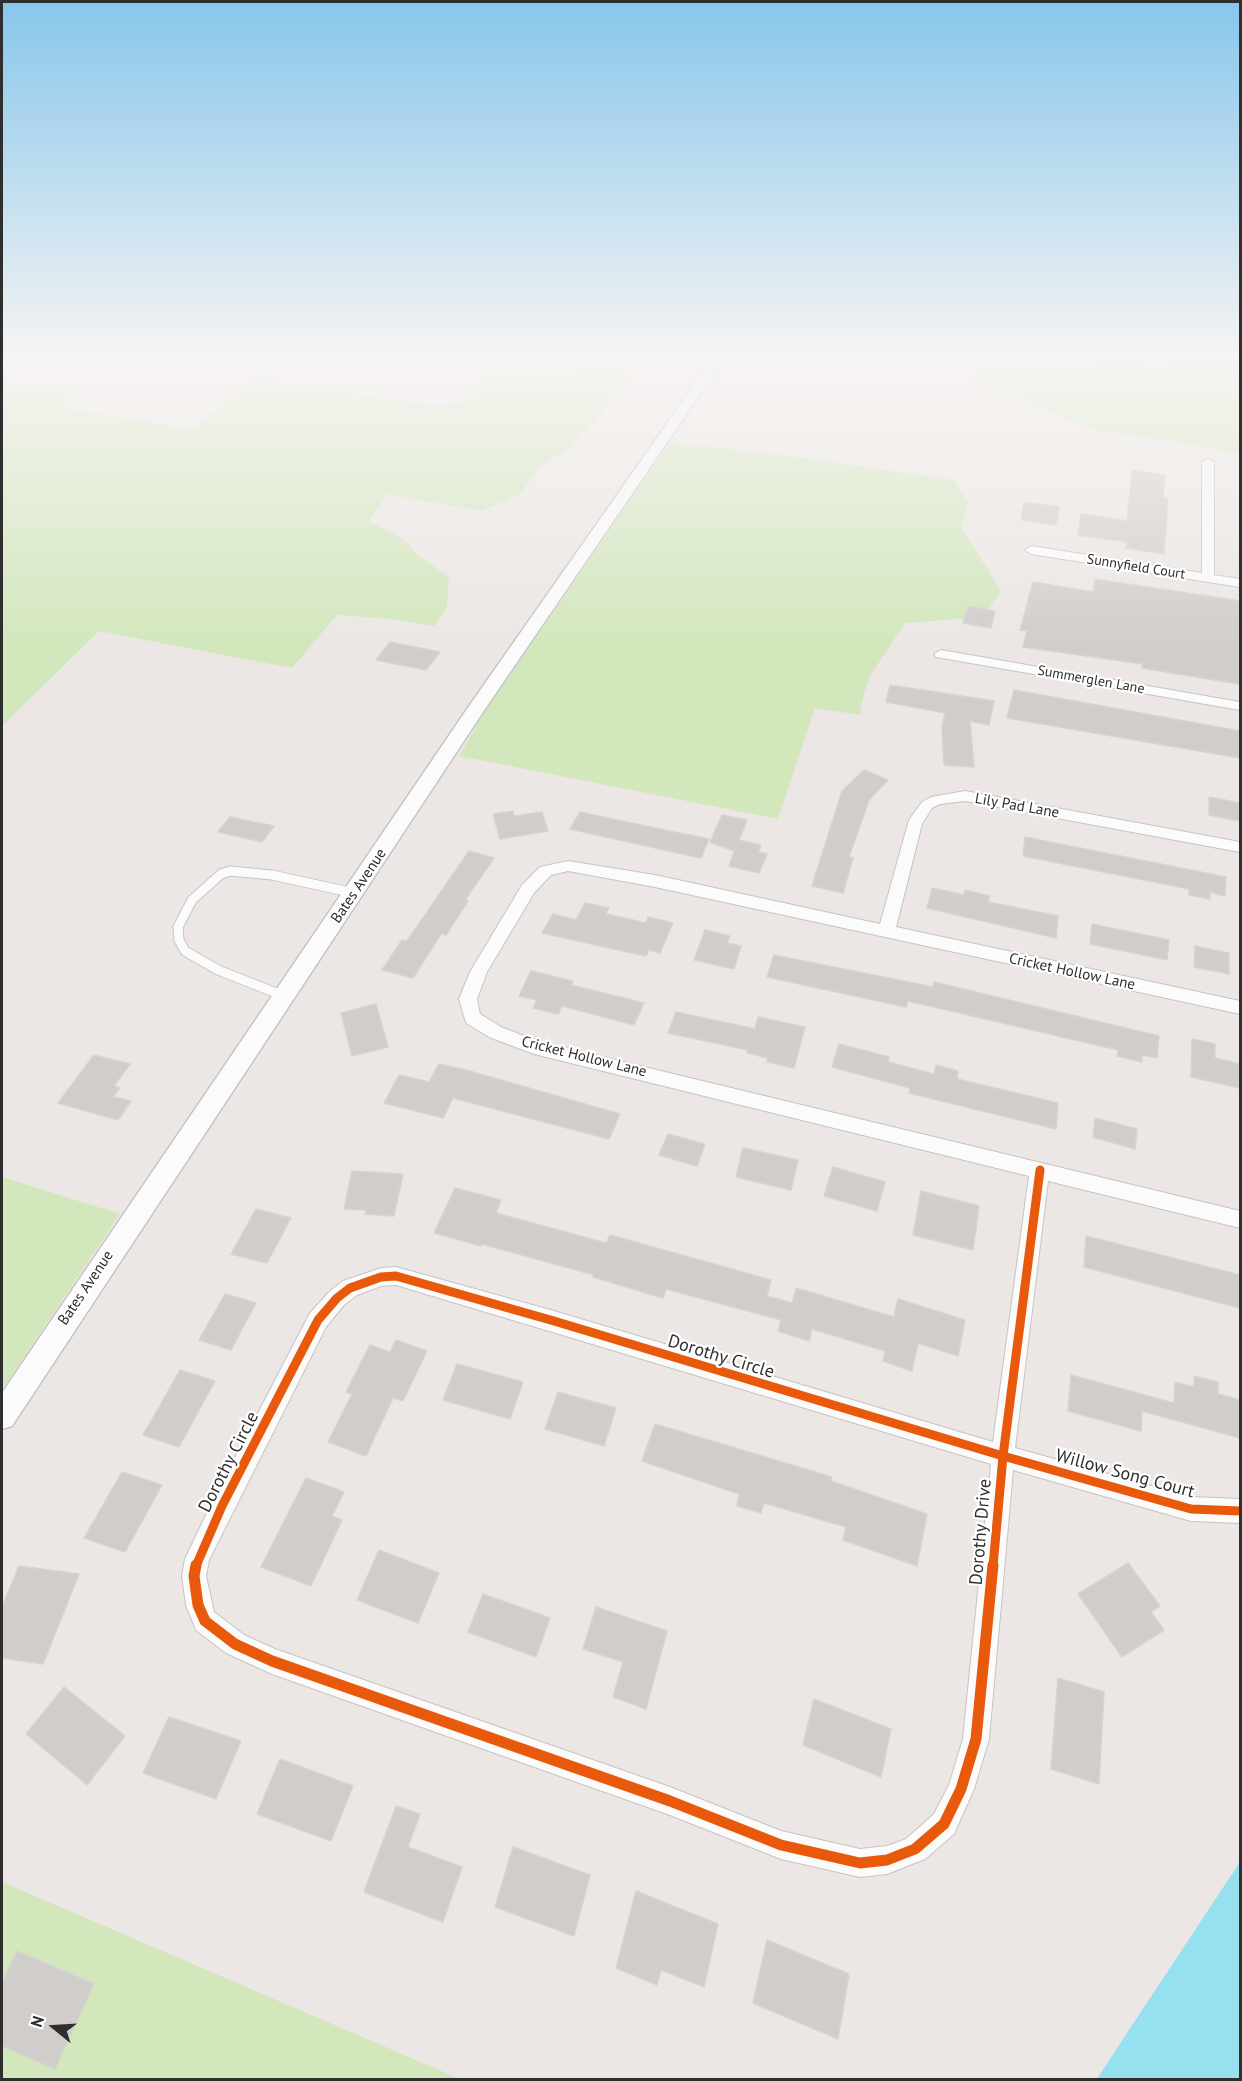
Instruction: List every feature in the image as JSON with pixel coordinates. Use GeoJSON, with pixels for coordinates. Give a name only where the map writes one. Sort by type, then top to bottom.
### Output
{"type":"FeatureCollection","features":[{"type":"Feature","properties":{"kind":"street","name":"Bates Avenue"},"geometry":{"type":"LineString","coordinates":[[2,1416],[476,709],[652,455]]}},
{"type":"Feature","properties":{"kind":"street"},"geometry":{"type":"LineString","coordinates":[[1208,462],[1208,578]]}},
{"type":"Feature","properties":{"kind":"street","name":"Sunnyfield Court"},"geometry":{"type":"LineString","coordinates":[[1031,550],[1240,583]]}},
{"type":"Feature","properties":{"kind":"street","name":"Summerglen Lane"},"geometry":{"type":"LineString","coordinates":[[941,654],[1240,706]]}},
{"type":"Feature","properties":{"kind":"street","name":"Lily Pad Lane"},"geometry":{"type":"LineString","coordinates":[[886,932],[914,824],[927,805],[936,800],[965,796],[1240,848]]}},
{"type":"Feature","properties":{"kind":"street","name":"Cricket Hollow Lane"},"geometry":{"type":"LineString","coordinates":[[1240,1008],[655,881],[576,867],[556,868],[546,872],[528,889],[478,972],[468,999],[468,1011],[472,1018],[495,1032],[534,1047],[1240,1219]]}},
{"type":"Feature","properties":{"kind":"street","name":"Dorothy Drive"},"geometry":{"type":"LineString","coordinates":[[887,1860],[915,1849],[944,1824],[961,1789],[976,1739],[1003,1456],[1040,1170]]}},
{"type":"Feature","properties":{"kind":"street","name":"Dorothy Circle"},"geometry":{"type":"LineString","coordinates":[[887,1860],[860,1863],[781,1845],[411,1708],[272,1661],[235,1644],[205,1621],[198,1605],[194,1576],[198,1559],[318,1320],[337,1298],[350,1288],[381,1277],[396,1276],[554,1321],[1003,1456]]}},
{"type":"Feature","properties":{"kind":"street","name":"Willow Song Court"},"geometry":{"type":"LineString","coordinates":[[1003,1456],[1191,1509],[1240,1511]]}},
{"type":"Feature","properties":{"kind":"lane"},"geometry":{"type":"LineString","coordinates":[[284,996],[218,970],[186,951],[179,940],[178,927],[192,900],[221,874],[230,871],[272,875],[354,893]]}},
{"type":"Feature","properties":{"kind":"green space"},"geometry":{"type":"Polygon","coordinates":[[[2,455],[559,455],[542,465],[519,495],[481,511],[387,494],[369,521],[402,538],[420,557],[449,577],[447,608],[434,626],[392,619],[337,615],[292,668],[99,631],[2,726],[2,455]]]}},
{"type":"Feature","properties":{"kind":"green space"},"geometry":{"type":"Polygon","coordinates":[[[662,455],[783,455],[953,480],[968,503],[961,527],[1001,591],[983,617],[905,623],[870,676],[860,715],[815,708],[778,819],[459,756],[485,711],[662,455]]]}},
{"type":"Feature","properties":{"kind":"green space"},"geometry":{"type":"Polygon","coordinates":[[[2,1177],[120,1214],[2,1390],[2,1177]]]}},
{"type":"Feature","properties":{"kind":"green space"},"geometry":{"type":"Polygon","coordinates":[[[2,1882],[460,2079],[2,2079],[2,1882]]]}},
{"type":"Feature","properties":{"kind":"water"},"geometry":{"type":"Polygon","coordinates":[[[1240,1862],[1240,2079],[1097,2079],[1117,2048],[1240,1862]]]}},
{"type":"Feature","properties":{"kind":"building"},"geometry":{"type":"Polygon","coordinates":[[[1132,470],[1165,475],[1163,498],[1168,498],[1164,554],[1126,548],[1127,542],[1078,535],[1081,514],[1127,521],[1132,470]]]}},
{"type":"Feature","properties":{"kind":"building"},"geometry":{"type":"Polygon","coordinates":[[[1024,502],[1059,507],[1056,525],[1021,520],[1024,502]]]}},
{"type":"Feature","properties":{"kind":"building"},"geometry":{"type":"Polygon","coordinates":[[[1095,579],[1240,601],[1239,684],[1142,668],[1143,664],[1023,647],[1027,631],[1020,630],[1033,582],[1093,592],[1095,579]]]}},
{"type":"Feature","properties":{"kind":"building"},"geometry":{"type":"Polygon","coordinates":[[[968,606],[995,611],[991,628],[963,623],[968,606]]]}},
{"type":"Feature","properties":{"kind":"building"},"geometry":{"type":"Polygon","coordinates":[[[390,642],[440,652],[426,670],[376,660],[390,642]]]}},
{"type":"Feature","properties":{"kind":"building"},"geometry":{"type":"Polygon","coordinates":[[[890,685],[994,701],[989,725],[970,721],[974,767],[944,765],[942,726],[945,713],[886,702],[890,685]]]}},
{"type":"Feature","properties":{"kind":"building"},"geometry":{"type":"Polygon","coordinates":[[[1014,690],[1240,731],[1240,758],[1007,718],[1014,690]]]}},
{"type":"Feature","properties":{"kind":"building"},"geometry":{"type":"Polygon","coordinates":[[[864,770],[888,780],[869,800],[849,857],[853,858],[843,893],[812,886],[842,791],[864,770]]]}},
{"type":"Feature","properties":{"kind":"building"},"geometry":{"type":"Polygon","coordinates":[[[1209,797],[1240,803],[1240,821],[1209,815],[1209,797]]]}},
{"type":"Feature","properties":{"kind":"building"},"geometry":{"type":"Polygon","coordinates":[[[513,811],[514,816],[542,812],[548,831],[500,839],[493,814],[513,811]]]}},
{"type":"Feature","properties":{"kind":"building"},"geometry":{"type":"Polygon","coordinates":[[[580,812],[709,839],[701,858],[570,829],[580,812]]]}},
{"type":"Feature","properties":{"kind":"building"},"geometry":{"type":"Polygon","coordinates":[[[722,815],[747,820],[739,840],[761,845],[758,852],[767,854],[759,873],[729,866],[736,846],[734,851],[710,842],[722,815]]]}},
{"type":"Feature","properties":{"kind":"building"},"geometry":{"type":"Polygon","coordinates":[[[230,817],[274,826],[262,842],[218,832],[230,817]]]}},
{"type":"Feature","properties":{"kind":"building"},"geometry":{"type":"Polygon","coordinates":[[[1025,837],[1226,877],[1225,896],[1210,892],[1210,899],[1189,895],[1189,889],[1023,856],[1025,837]]]}},
{"type":"Feature","properties":{"kind":"building"},"geometry":{"type":"Polygon","coordinates":[[[469,851],[494,858],[465,900],[468,901],[446,935],[441,934],[413,978],[382,970],[402,940],[407,941],[469,851]]]}},
{"type":"Feature","properties":{"kind":"building"},"geometry":{"type":"Polygon","coordinates":[[[932,888],[964,895],[965,890],[990,896],[988,902],[1058,916],[1056,938],[927,908],[932,888]]]}},
{"type":"Feature","properties":{"kind":"building"},"geometry":{"type":"Polygon","coordinates":[[[585,903],[609,908],[606,914],[646,923],[648,917],[673,923],[660,953],[649,950],[646,956],[542,933],[553,914],[576,920],[585,903]]]}},
{"type":"Feature","properties":{"kind":"building"},"geometry":{"type":"Polygon","coordinates":[[[1092,924],[1169,940],[1167,960],[1090,944],[1092,924]]]}},
{"type":"Feature","properties":{"kind":"building"},"geometry":{"type":"Polygon","coordinates":[[[705,930],[730,936],[727,943],[741,946],[734,969],[694,960],[705,930]]]}},
{"type":"Feature","properties":{"kind":"building"},"geometry":{"type":"Polygon","coordinates":[[[1195,946],[1229,953],[1229,974],[1194,967],[1195,946]]]}},
{"type":"Feature","properties":{"kind":"building"},"geometry":{"type":"Polygon","coordinates":[[[774,955],[933,987],[934,982],[1159,1036],[1157,1058],[1142,1055],[1142,1062],[1117,1056],[1118,1050],[908,1001],[906,1007],[767,977],[774,955]]]}},
{"type":"Feature","properties":{"kind":"building"},"geometry":{"type":"Polygon","coordinates":[[[531,971],[573,981],[571,985],[644,1003],[634,1025],[562,1006],[558,1014],[533,1008],[537,1000],[519,996],[531,971]]]}},
{"type":"Feature","properties":{"kind":"building"},"geometry":{"type":"Polygon","coordinates":[[[376,1004],[388,1047],[352,1056],[341,1013],[376,1004]]]}},
{"type":"Feature","properties":{"kind":"building"},"geometry":{"type":"Polygon","coordinates":[[[676,1012],[755,1029],[758,1017],[805,1027],[794,1068],[767,1062],[768,1058],[747,1053],[748,1050],[668,1033],[676,1012]]]}},
{"type":"Feature","properties":{"kind":"building"},"geometry":{"type":"Polygon","coordinates":[[[1192,1039],[1215,1044],[1215,1058],[1240,1064],[1240,1088],[1191,1077],[1192,1039]]]}},
{"type":"Feature","properties":{"kind":"building"},"geometry":{"type":"Polygon","coordinates":[[[839,1044],[889,1057],[888,1062],[934,1074],[936,1065],[958,1071],[957,1079],[1058,1103],[1056,1129],[909,1093],[910,1088],[832,1067],[839,1044]]]}},
{"type":"Feature","properties":{"kind":"building"},"geometry":{"type":"Polygon","coordinates":[[[94,1055],[130,1064],[114,1086],[120,1088],[113,1097],[131,1101],[118,1120],[58,1103],[94,1055]]]}},
{"type":"Feature","properties":{"kind":"building"},"geometry":{"type":"Polygon","coordinates":[[[439,1064],[620,1114],[609,1139],[453,1098],[443,1118],[384,1103],[399,1075],[429,1082],[439,1064]]]}},
{"type":"Feature","properties":{"kind":"building"},"geometry":{"type":"Polygon","coordinates":[[[1095,1118],[1137,1129],[1135,1149],[1093,1137],[1095,1118]]]}},
{"type":"Feature","properties":{"kind":"building"},"geometry":{"type":"Polygon","coordinates":[[[668,1134],[705,1144],[697,1166],[659,1155],[668,1134]]]}},
{"type":"Feature","properties":{"kind":"building"},"geometry":{"type":"Polygon","coordinates":[[[743,1148],[798,1160],[791,1190],[736,1177],[743,1148]]]}},
{"type":"Feature","properties":{"kind":"building"},"geometry":{"type":"Polygon","coordinates":[[[833,1167],[885,1182],[877,1211],[824,1196],[833,1167]]]}},
{"type":"Feature","properties":{"kind":"building"},"geometry":{"type":"Polygon","coordinates":[[[352,1171],[403,1174],[394,1216],[365,1214],[366,1210],[344,1209],[352,1171]]]}},
{"type":"Feature","properties":{"kind":"building"},"geometry":{"type":"Polygon","coordinates":[[[455,1188],[501,1200],[496,1213],[606,1243],[610,1235],[771,1280],[767,1296],[792,1303],[796,1288],[894,1317],[898,1299],[965,1320],[958,1356],[918,1343],[912,1371],[883,1361],[885,1351],[812,1329],[809,1341],[778,1331],[781,1320],[666,1289],[663,1298],[593,1277],[594,1275],[434,1233],[455,1188]]]}},
{"type":"Feature","properties":{"kind":"building"},"geometry":{"type":"Polygon","coordinates":[[[921,1191],[979,1206],[973,1250],[913,1235],[921,1191]]]}},
{"type":"Feature","properties":{"kind":"building"},"geometry":{"type":"Polygon","coordinates":[[[256,1209],[291,1218],[267,1263],[231,1254],[256,1209]]]}},
{"type":"Feature","properties":{"kind":"building"},"geometry":{"type":"Polygon","coordinates":[[[1086,1236],[1240,1275],[1240,1308],[1084,1267],[1086,1236]]]}},
{"type":"Feature","properties":{"kind":"building"},"geometry":{"type":"Polygon","coordinates":[[[225,1294],[256,1303],[231,1350],[199,1340],[225,1294]]]}},
{"type":"Feature","properties":{"kind":"building"},"geometry":{"type":"Polygon","coordinates":[[[396,1340],[427,1351],[403,1401],[393,1398],[366,1456],[328,1442],[352,1394],[346,1392],[370,1345],[390,1352],[396,1340]]]}},
{"type":"Feature","properties":{"kind":"building"},"geometry":{"type":"Polygon","coordinates":[[[457,1364],[523,1382],[510,1419],[443,1400],[457,1364]]]}},
{"type":"Feature","properties":{"kind":"building"},"geometry":{"type":"Polygon","coordinates":[[[180,1370],[215,1381],[179,1447],[143,1435],[180,1370]]]}},
{"type":"Feature","properties":{"kind":"building"},"geometry":{"type":"Polygon","coordinates":[[[1071,1375],[1174,1403],[1175,1382],[1194,1387],[1194,1376],[1218,1382],[1218,1394],[1240,1400],[1240,1438],[1142,1411],[1141,1431],[1068,1411],[1071,1375]]]}},
{"type":"Feature","properties":{"kind":"building"},"geometry":{"type":"Polygon","coordinates":[[[558,1392],[616,1408],[604,1446],[545,1429],[558,1392]]]}},
{"type":"Feature","properties":{"kind":"building"},"geometry":{"type":"Polygon","coordinates":[[[655,1424],[832,1477],[831,1481],[927,1514],[917,1566],[843,1540],[846,1527],[764,1503],[761,1513],[737,1506],[739,1494],[642,1461],[655,1424]]]}},
{"type":"Feature","properties":{"kind":"building"},"geometry":{"type":"Polygon","coordinates":[[[122,1472],[162,1485],[125,1552],[84,1538],[122,1472]]]}},
{"type":"Feature","properties":{"kind":"building"},"geometry":{"type":"Polygon","coordinates":[[[306,1478],[344,1492],[332,1516],[342,1520],[311,1586],[261,1567],[306,1478]]]}},
{"type":"Feature","properties":{"kind":"building"},"geometry":{"type":"Polygon","coordinates":[[[379,1550],[439,1573],[418,1623],[357,1600],[379,1550]]]}},
{"type":"Feature","properties":{"kind":"building"},"geometry":{"type":"Polygon","coordinates":[[[1128,1563],[1160,1606],[1151,1612],[1164,1630],[1122,1657],[1078,1594],[1128,1563]]]}},
{"type":"Feature","properties":{"kind":"building"},"geometry":{"type":"Polygon","coordinates":[[[19,1566],[79,1574],[43,1664],[2,1658],[2,1607],[19,1566]]]}},
{"type":"Feature","properties":{"kind":"building"},"geometry":{"type":"Polygon","coordinates":[[[483,1594],[550,1618],[536,1657],[468,1632],[483,1594]]]}},
{"type":"Feature","properties":{"kind":"building"},"geometry":{"type":"Polygon","coordinates":[[[596,1607],[667,1631],[646,1709],[613,1697],[623,1662],[583,1649],[596,1607]]]}},
{"type":"Feature","properties":{"kind":"building"},"geometry":{"type":"Polygon","coordinates":[[[1058,1678],[1104,1692],[1099,1784],[1051,1769],[1058,1678]]]}},
{"type":"Feature","properties":{"kind":"building"},"geometry":{"type":"Polygon","coordinates":[[[64,1687],[125,1736],[87,1785],[26,1734],[64,1687]]]}},
{"type":"Feature","properties":{"kind":"building"},"geometry":{"type":"Polygon","coordinates":[[[814,1699],[891,1729],[881,1777],[803,1745],[814,1699]]]}},
{"type":"Feature","properties":{"kind":"building"},"geometry":{"type":"Polygon","coordinates":[[[169,1717],[241,1741],[216,1799],[143,1773],[169,1717]]]}},
{"type":"Feature","properties":{"kind":"building"},"geometry":{"type":"Polygon","coordinates":[[[280,1759],[353,1786],[331,1841],[257,1814],[280,1759]]]}},
{"type":"Feature","properties":{"kind":"building"},"geometry":{"type":"Polygon","coordinates":[[[396,1806],[420,1814],[408,1847],[462,1867],[443,1922],[364,1892],[396,1806]]]}},
{"type":"Feature","properties":{"kind":"building"},"geometry":{"type":"Polygon","coordinates":[[[513,1847],[590,1875],[574,1936],[495,1907],[513,1847]]]}},
{"type":"Feature","properties":{"kind":"building"},"geometry":{"type":"Polygon","coordinates":[[[636,1891],[718,1924],[704,1987],[661,1970],[657,1985],[616,1968],[636,1891]]]}},
{"type":"Feature","properties":{"kind":"building"},"geometry":{"type":"Polygon","coordinates":[[[767,1940],[849,1974],[838,2039],[753,2003],[767,1940]]]}},
{"type":"Feature","properties":{"kind":"building"},"geometry":{"type":"Polygon","coordinates":[[[17,1951],[94,1984],[55,2069],[2,2046],[2,1983],[17,1951]]]}},
{"type":"Feature","properties":{"kind":"cycle path"},"geometry":{"type":"LineString","coordinates":[[1040,1170],[1003,1456],[976,1739],[961,1789],[944,1824],[915,1849],[887,1860],[860,1863],[781,1845],[670,1801],[332,1680],[272,1661],[235,1644],[205,1621],[198,1605],[194,1576],[197,1559],[222,1506],[318,1320],[337,1298],[350,1288],[381,1277],[396,1276],[554,1321],[1003,1456],[1191,1509],[1240,1511]]}}]}
